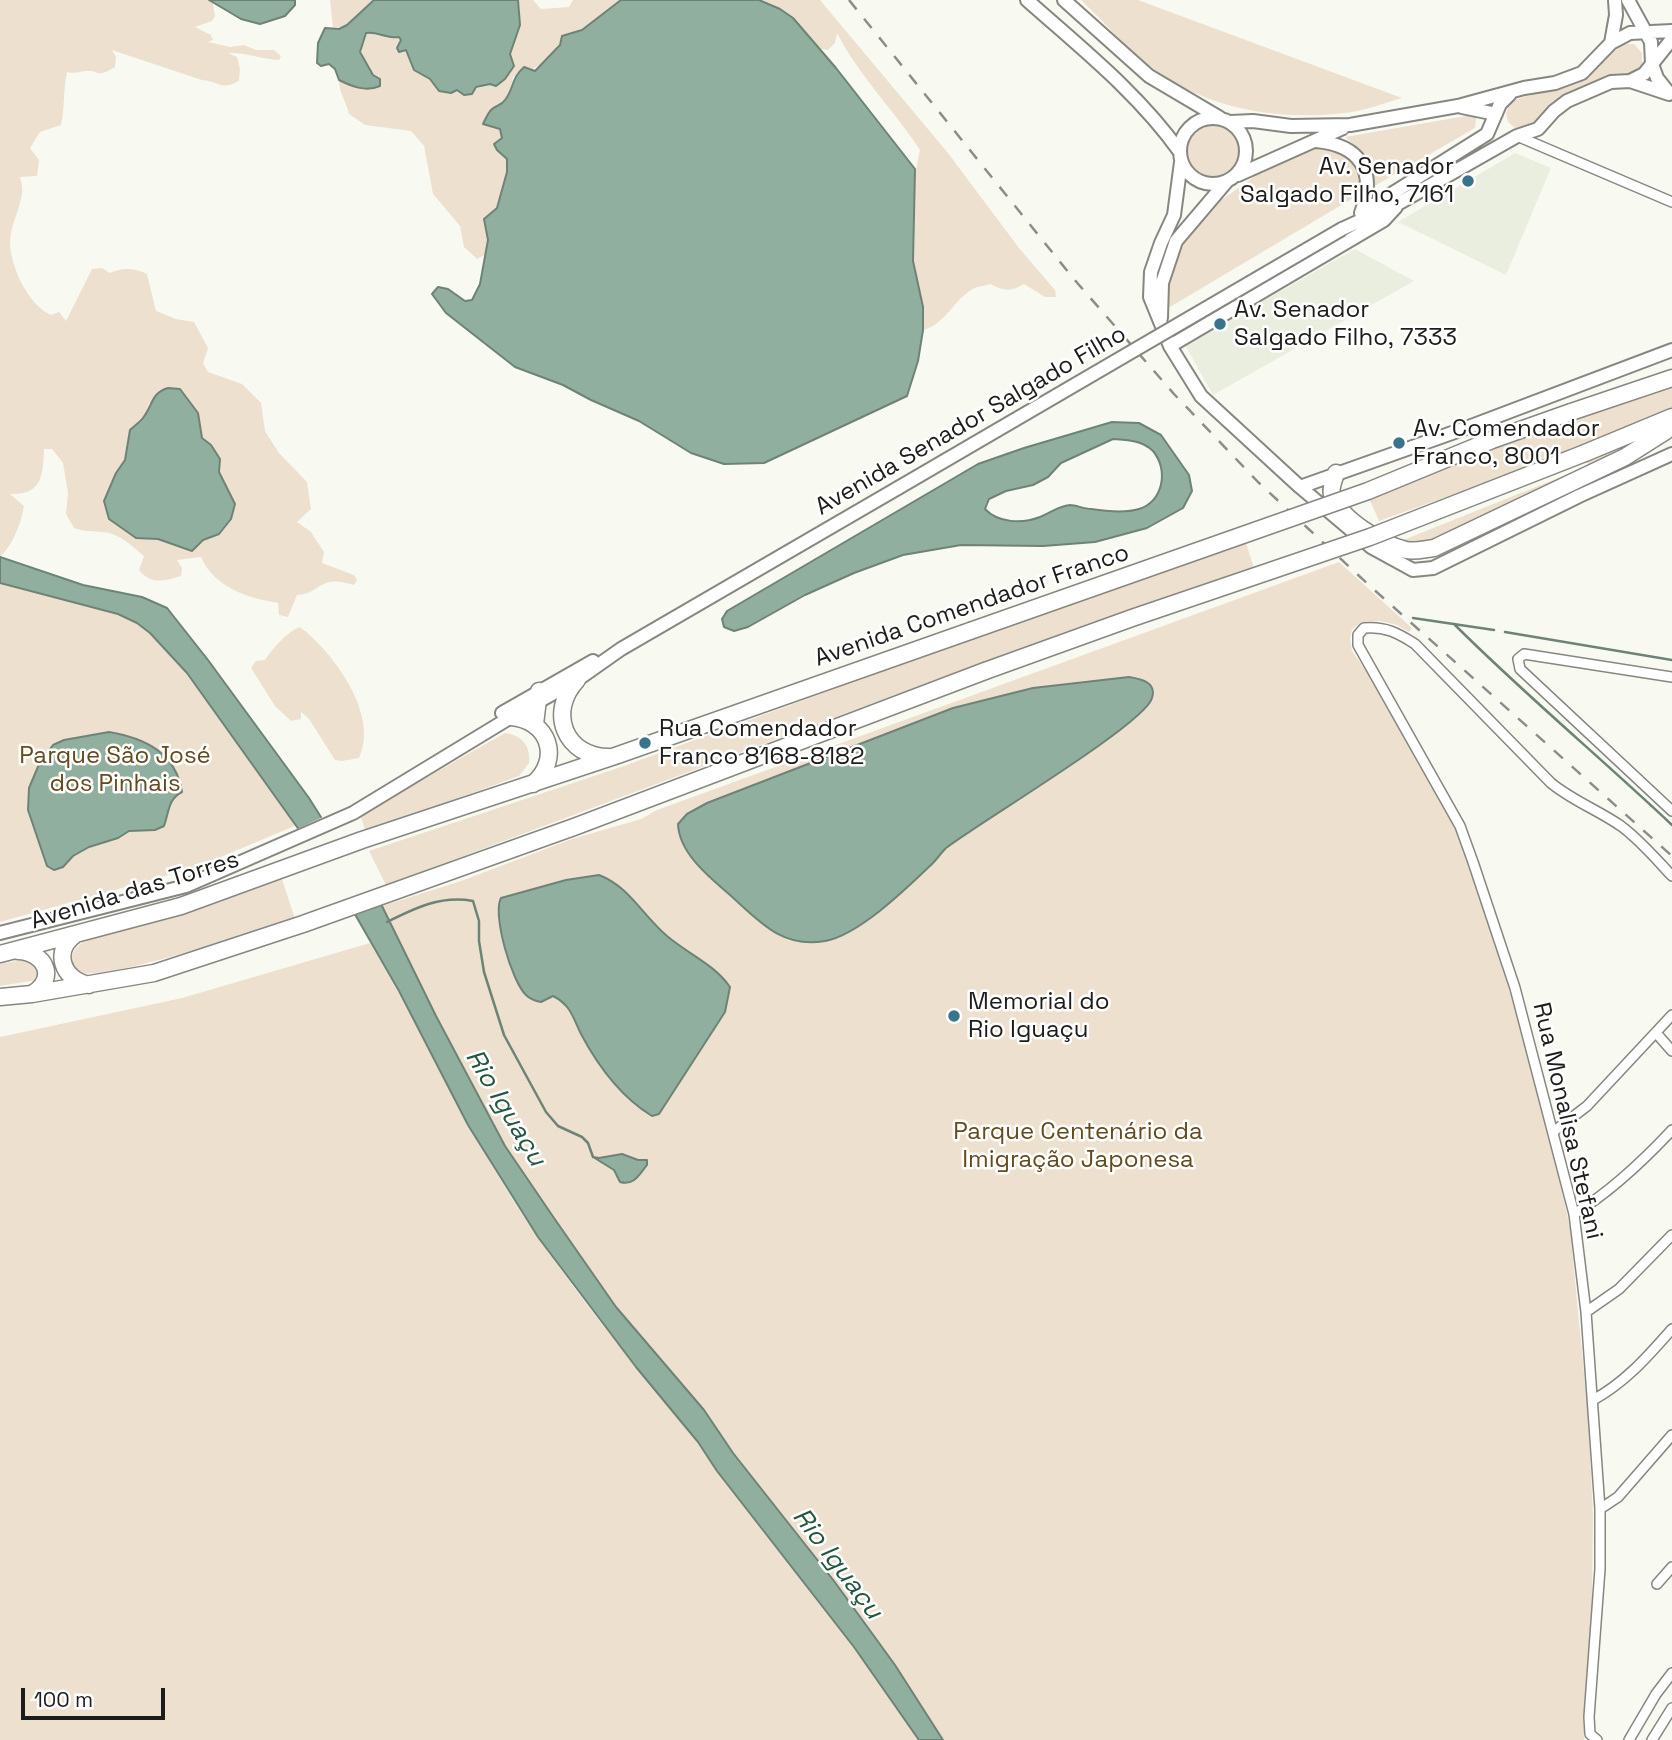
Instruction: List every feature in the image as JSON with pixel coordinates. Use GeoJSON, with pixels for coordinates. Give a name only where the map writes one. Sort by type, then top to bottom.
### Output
{"type":"FeatureCollection","features":[{"type":"Feature","properties":{"kind":"highway","name":"Avenida Comendador Franco"},"geometry":{"type":"LineString","coordinates":[[283,868],[618,755],[1367,491],[1492,440],[1672,377]]}},
{"type":"Feature","properties":{"kind":"highway"},"geometry":{"type":"LineString","coordinates":[[0,997],[154,973],[303,924],[599,818],[985,671],[1370,537],[1672,417]]}},
{"type":"Feature","properties":{"kind":"highway"},"geometry":{"type":"LineString","coordinates":[[1328,476],[1331,493],[1338,507],[1359,526],[1398,548],[1410,551],[1434,548],[1625,457],[1666,431],[1672,423]]}},
{"type":"Feature","properties":{"kind":"highway"},"geometry":{"type":"LineString","coordinates":[[577,680],[570,687],[563,704],[565,731],[576,746],[591,755],[618,755]]}},
{"type":"Feature","properties":{"kind":"highway"},"geometry":{"type":"LineString","coordinates":[[535,724],[538,697]]}},
{"type":"Feature","properties":{"kind":"highway"},"geometry":{"type":"LineString","coordinates":[[511,717],[535,724],[546,738],[549,755],[544,771],[533,784]]}},
{"type":"Feature","properties":{"kind":"highway","name":"Avenida das Torres"},"geometry":{"type":"LineString","coordinates":[[0,954],[181,906],[283,868]]}},
{"type":"Feature","properties":{"kind":"highway"},"geometry":{"type":"LineString","coordinates":[[78,932],[66,943],[62,959],[64,967],[74,980],[89,985]]}},
{"type":"Feature","properties":{"kind":"highway"},"geometry":{"type":"LineString","coordinates":[[18,951],[33,953],[44,963],[46,978],[32,994]]}},
{"type":"Feature","properties":{"kind":"main road"},"geometry":{"type":"LineString","coordinates":[[1027,0],[1119,82],[1166,131],[1186,171],[1202,183],[1212,185],[1231,179],[1350,125]]}},
{"type":"Feature","properties":{"kind":"main road"},"geometry":{"type":"LineString","coordinates":[[1064,0],[1149,76],[1238,128],[1247,147],[1246,158],[1231,179],[1176,241],[1162,283],[1161,322]]}},
{"type":"Feature","properties":{"kind":"main road"},"geometry":{"type":"LineString","coordinates":[[1611,43],[1616,15],[1615,0]]}},
{"type":"Feature","properties":{"kind":"main road"},"geometry":{"type":"LineString","coordinates":[[1628,0],[1646,32],[1657,78],[1670,94]]}},
{"type":"Feature","properties":{"kind":"main road"},"geometry":{"type":"LineString","coordinates":[[1668,458],[1579,496],[1433,568],[1413,570],[1380,554],[1313,498],[1200,396],[1170,346],[1150,297],[1151,272],[1174,215],[1181,142],[1192,125],[1200,120],[1253,121],[1292,126],[1350,125],[1458,106],[1555,83],[1581,73],[1611,43],[1630,33],[1672,31]]}},
{"type":"Feature","properties":{"kind":"main road","name":"Avenida Senador Salgado Filho"},"geometry":{"type":"LineString","coordinates":[[471,741],[495,717],[577,680],[621,649],[1342,229],[1401,202],[1517,136],[1538,129],[1567,101],[1611,82],[1630,81],[1644,74],[1672,39]]}},
{"type":"Feature","properties":{"kind":"main road"},"geometry":{"type":"LineString","coordinates":[[1630,81],[1670,94]]}},
{"type":"Feature","properties":{"kind":"main road","name":"Avenida Senador Salgado Filho"},"geometry":{"type":"LineString","coordinates":[[1342,229],[1361,213],[1487,134],[1500,104],[1513,91]]}},
{"type":"Feature","properties":{"kind":"main road"},"geometry":{"type":"LineString","coordinates":[[1458,106],[1496,114],[1500,124],[1517,136]]}},
{"type":"Feature","properties":{"kind":"main road"},"geometry":{"type":"LineString","coordinates":[[1312,140],[1342,146],[1352,152],[1362,164],[1367,182],[1366,201],[1361,213]]}},
{"type":"Feature","properties":{"kind":"main road"},"geometry":{"type":"LineString","coordinates":[[1170,346],[1384,220],[1401,202]]}},
{"type":"Feature","properties":{"kind":"main road"},"geometry":{"type":"LineString","coordinates":[[1300,486],[1466,428],[1672,350]]}},
{"type":"Feature","properties":{"kind":"main road"},"geometry":{"type":"LineString","coordinates":[[1313,498],[1328,476]]}},
{"type":"Feature","properties":{"kind":"main road","name":"Avenida Senador Salgado Filho"},"geometry":{"type":"LineString","coordinates":[[0,933],[186,886],[276,849],[353,813],[511,717],[603,654],[621,649]]}},
{"type":"Feature","properties":{"kind":"street"},"geometry":{"type":"LineString","coordinates":[[1517,136],[1672,202]]}},
{"type":"Feature","properties":{"kind":"street","name":"Rua Monalisa Stefani"},"geometry":{"type":"LineString","coordinates":[[1593,1737],[1589,1717],[1600,1569],[1600,1508],[1586,1312],[1574,1214],[1515,988],[1460,825],[1365,660],[1358,645],[1358,635],[1364,628],[1377,627],[1397,632],[1415,645],[1551,783],[1567,796],[1620,826],[1637,839],[1672,876]]}},
{"type":"Feature","properties":{"kind":"street"},"geometry":{"type":"LineString","coordinates":[[1672,677],[1524,654],[1518,659],[1520,669],[1672,811]]}},
{"type":"Feature","properties":{"kind":"street"},"geometry":{"type":"LineString","coordinates":[[1553,1132],[1587,1106],[1672,1015]]}},
{"type":"Feature","properties":{"kind":"street"},"geometry":{"type":"LineString","coordinates":[[1657,1034],[1672,1051]]}},
{"type":"Feature","properties":{"kind":"street"},"geometry":{"type":"LineString","coordinates":[[1574,1214],[1651,1153],[1672,1130]]}},
{"type":"Feature","properties":{"kind":"street"},"geometry":{"type":"LineString","coordinates":[[1586,1312],[1619,1289],[1672,1235]]}},
{"type":"Feature","properties":{"kind":"street"},"geometry":{"type":"LineString","coordinates":[[1593,1400],[1611,1390],[1635,1370],[1672,1329]]}},
{"type":"Feature","properties":{"kind":"street"},"geometry":{"type":"LineString","coordinates":[[1600,1508],[1618,1497],[1672,1436]]}},
{"type":"Feature","properties":{"kind":"street"},"geometry":{"type":"LineString","coordinates":[[1657,1584],[1672,1567]]}},
{"type":"Feature","properties":{"kind":"street"},"geometry":{"type":"LineString","coordinates":[[1629,1740],[1672,1673]]}},
{"type":"Feature","properties":{"kind":"street"},"geometry":{"type":"LineString","coordinates":[[1652,1740],[1672,1708]]}},
{"type":"Feature","properties":{"kind":"shaded area"},"geometry":{"type":"Polygon","coordinates":[[[209,0],[295,0],[295,5],[285,16],[260,24],[241,19],[209,0]]]}},
{"type":"Feature","properties":{"kind":"shaded area"},"geometry":{"type":"Polygon","coordinates":[[[374,0],[518,0],[520,25],[510,54],[514,66],[496,86],[490,84],[476,87],[472,94],[464,95],[457,90],[451,93],[439,91],[430,79],[414,70],[406,50],[399,52],[399,37],[366,33],[360,52],[373,75],[380,79],[380,86],[365,89],[344,83],[329,64],[321,66],[317,63],[318,43],[325,28],[339,29],[347,25],[374,0]]]}},
{"type":"Feature","properties":{"kind":"shaded area"},"geometry":{"type":"Polygon","coordinates":[[[621,0],[759,0],[780,9],[793,18],[836,68],[915,169],[913,261],[923,307],[923,330],[918,361],[907,396],[764,463],[724,464],[691,453],[639,421],[563,385],[515,367],[446,313],[432,294],[438,287],[448,289],[465,301],[472,300],[480,284],[488,240],[484,219],[497,208],[507,172],[507,159],[494,144],[502,138],[500,129],[483,124],[489,113],[505,100],[524,67],[535,71],[560,45],[562,36],[582,30],[621,0]]]}},
{"type":"Feature","properties":{"kind":"shaded area"},"geometry":{"type":"Polygon","coordinates":[[[1515,153],[1551,168],[1506,275],[1398,222],[1515,153]]]}},
{"type":"Feature","properties":{"kind":"shaded area"},"geometry":{"type":"Polygon","coordinates":[[[1355,249],[1414,281],[1213,395],[1185,345],[1355,249]]]}},
{"type":"Feature","properties":{"kind":"shaded area"},"geometry":{"type":"Polygon","coordinates":[[[168,388],[180,389],[198,413],[202,438],[211,445],[220,459],[219,472],[235,504],[231,519],[219,534],[203,540],[192,551],[158,539],[136,538],[109,519],[104,501],[125,460],[130,430],[143,418],[155,396],[168,388]]]}},
{"type":"Feature","properties":{"kind":"shaded area"},"geometry":{"type":"Polygon","coordinates":[[[1112,422],[1139,423],[1161,435],[1189,475],[1192,491],[1183,508],[1147,528],[1095,542],[1043,546],[961,545],[903,555],[805,595],[748,627],[734,631],[724,627],[722,619],[727,611],[978,464],[1112,422]],[[1113,439],[1061,463],[1048,477],[1033,485],[1006,491],[989,499],[985,509],[1003,520],[1018,521],[1033,519],[1070,505],[1122,511],[1147,505],[1154,500],[1161,484],[1158,459],[1153,451],[1144,445],[1113,439]]]}},
{"type":"Feature","properties":{"kind":"shaded area","name":"Rio Iguaçu"},"geometry":{"type":"Polygon","coordinates":[[[0,557],[83,585],[142,597],[167,608],[309,798],[382,906],[436,1016],[505,1146],[554,1218],[616,1307],[704,1410],[733,1453],[834,1581],[895,1665],[943,1740],[919,1740],[854,1647],[538,1237],[468,1125],[399,991],[337,883],[187,673],[150,633],[137,623],[118,614],[0,583],[0,557]]]}},
{"type":"Feature","properties":{"kind":"shaded area"},"geometry":{"type":"Polygon","coordinates":[[[1129,677],[1143,680],[1152,688],[1152,698],[1142,711],[1092,750],[946,848],[922,874],[882,909],[853,930],[838,937],[825,941],[796,941],[772,931],[705,872],[689,854],[680,835],[678,824],[687,814],[707,803],[953,708],[1033,688],[1129,677]]]}},
{"type":"Feature","properties":{"kind":"shaded area"},"geometry":{"type":"Polygon","coordinates":[[[109,732],[135,738],[166,757],[179,778],[182,792],[171,802],[164,826],[155,830],[129,831],[118,838],[89,847],[73,856],[63,867],[54,870],[47,866],[28,810],[29,788],[40,762],[53,745],[64,740],[109,732]]]}},
{"type":"Feature","properties":{"kind":"shaded area"},"geometry":{"type":"Polygon","coordinates":[[[599,875],[628,894],[658,928],[709,966],[730,987],[725,1012],[659,1114],[652,1116],[630,1100],[611,1080],[595,1058],[564,1003],[553,996],[541,1002],[526,995],[515,977],[501,933],[501,898],[566,880],[599,875]]]}},
{"type":"Feature","properties":{"kind":"shaded area"},"geometry":{"type":"Polygon","coordinates":[[[622,1154],[638,1160],[647,1160],[647,1165],[636,1179],[625,1183],[620,1182],[614,1170],[593,1157],[599,1158],[622,1154]]]}},
{"type":"Feature","properties":{"kind":"green space"},"geometry":{"type":"Polygon","coordinates":[[[0,0],[209,0],[213,4],[215,16],[212,21],[195,27],[211,35],[213,40],[208,42],[230,47],[244,45],[256,50],[274,50],[281,56],[279,60],[228,53],[237,57],[240,69],[239,81],[228,85],[202,80],[112,50],[116,57],[115,67],[109,71],[67,72],[61,125],[40,132],[30,148],[39,160],[37,176],[20,177],[22,193],[10,241],[13,262],[22,284],[35,303],[51,315],[59,312],[66,321],[92,269],[102,268],[110,273],[128,269],[147,274],[156,311],[176,319],[194,322],[208,348],[203,363],[208,372],[242,384],[261,403],[265,431],[279,453],[307,482],[311,509],[297,522],[311,532],[324,552],[322,563],[354,575],[357,580],[354,585],[331,582],[297,595],[288,617],[279,615],[278,603],[243,594],[223,583],[214,576],[201,557],[177,560],[182,568],[181,576],[163,580],[148,578],[139,570],[144,556],[125,541],[109,533],[74,528],[66,514],[68,493],[63,463],[52,449],[44,449],[43,468],[35,487],[29,491],[10,494],[24,506],[16,533],[0,557],[0,0]],[[149,403],[144,418],[130,430],[125,460],[116,473],[109,519],[136,538],[159,540],[192,551],[203,540],[219,534],[235,504],[219,472],[220,459],[211,445],[202,438],[198,413],[149,403]]]}},
{"type":"Feature","properties":{"kind":"green space"},"geometry":{"type":"Polygon","coordinates":[[[330,0],[374,0],[356,19],[345,26],[333,27],[330,0]]]}},
{"type":"Feature","properties":{"kind":"green space"},"geometry":{"type":"Polygon","coordinates":[[[518,0],[533,0],[541,9],[569,7],[573,0],[621,0],[582,30],[562,36],[555,51],[543,62],[513,77],[507,98],[490,113],[483,124],[500,128],[503,138],[497,150],[507,159],[507,172],[497,208],[484,219],[488,240],[485,255],[477,259],[464,247],[460,226],[433,194],[424,146],[411,131],[365,125],[349,114],[339,80],[353,87],[373,75],[361,51],[366,33],[373,33],[399,37],[410,55],[414,70],[430,79],[439,91],[457,90],[462,93],[491,84],[514,45],[520,12],[518,0]]]}},
{"type":"Feature","properties":{"kind":"green space"},"geometry":{"type":"Polygon","coordinates":[[[759,0],[820,0],[948,153],[1019,248],[1055,290],[1056,297],[1045,297],[1024,284],[1007,290],[990,284],[966,293],[937,323],[923,330],[912,232],[913,190],[920,150],[856,64],[837,33],[835,43],[828,50],[819,49],[793,20],[759,0]]]}},
{"type":"Feature","properties":{"kind":"green space"},"geometry":{"type":"Polygon","coordinates":[[[1081,0],[1138,0],[1402,98],[1359,111],[1320,115],[1269,113],[1219,102],[1195,93],[1151,67],[1081,0]]]}},
{"type":"Feature","properties":{"kind":"green space"},"geometry":{"type":"Polygon","coordinates":[[[1627,44],[1634,44],[1642,53],[1642,66],[1638,72],[1548,109],[1532,126],[1517,130],[1508,122],[1506,113],[1511,102],[1580,82],[1614,51],[1627,44]]]}},
{"type":"Feature","properties":{"kind":"green space"},"geometry":{"type":"Polygon","coordinates":[[[1477,114],[1475,128],[1373,187],[1366,159],[1345,137],[1477,114]]]}},
{"type":"Feature","properties":{"kind":"green space"},"geometry":{"type":"Polygon","coordinates":[[[1207,122],[1219,122],[1234,130],[1242,145],[1242,157],[1234,172],[1219,180],[1207,180],[1192,172],[1184,157],[1184,145],[1192,130],[1207,122]]]}},
{"type":"Feature","properties":{"kind":"green space"},"geometry":{"type":"Polygon","coordinates":[[[1312,147],[1334,150],[1350,158],[1359,172],[1360,194],[1170,307],[1167,302],[1168,278],[1181,243],[1220,201],[1275,162],[1312,147]]]}},
{"type":"Feature","properties":{"kind":"green space"},"geometry":{"type":"Polygon","coordinates":[[[1672,383],[1672,412],[1585,447],[1379,521],[1369,498],[1493,445],[1672,383]]]}},
{"type":"Feature","properties":{"kind":"green space"},"geometry":{"type":"Polygon","coordinates":[[[1637,440],[1639,443],[1417,549],[1396,543],[1588,466],[1587,460],[1637,440]]]}},
{"type":"Feature","properties":{"kind":"green space"},"geometry":{"type":"Polygon","coordinates":[[[1246,543],[1254,568],[943,677],[386,885],[369,851],[621,767],[971,639],[1246,543]]]}},
{"type":"Feature","properties":{"kind":"green space","name":"Parque Centenário da Imigração Japonesa"},"geometry":{"type":"Polygon","coordinates":[[[1339,562],[1412,628],[1409,632],[1397,625],[1380,621],[1363,622],[1352,629],[1352,651],[1374,682],[1459,834],[1514,1005],[1551,1140],[1570,1228],[1588,1414],[1593,1516],[1592,1606],[1584,1740],[943,1740],[895,1665],[834,1581],[733,1453],[704,1410],[616,1307],[505,1146],[436,1016],[382,906],[461,881],[572,839],[641,819],[657,810],[1339,562]]]}},
{"type":"Feature","properties":{"kind":"green space","name":"Parque São José dos Pinhais"},"geometry":{"type":"Polygon","coordinates":[[[0,583],[118,614],[150,633],[187,673],[297,825],[197,867],[0,922],[0,583]]]}},
{"type":"Feature","properties":{"kind":"green space"},"geometry":{"type":"Polygon","coordinates":[[[300,627],[326,652],[350,686],[363,723],[364,741],[359,758],[335,760],[309,719],[301,712],[301,719],[291,721],[275,706],[251,668],[256,661],[265,660],[281,641],[300,627]]]}},
{"type":"Feature","properties":{"kind":"green space"},"geometry":{"type":"Polygon","coordinates":[[[505,733],[521,739],[527,747],[529,763],[519,776],[366,832],[360,815],[505,733]]]}},
{"type":"Feature","properties":{"kind":"green space"},"geometry":{"type":"Polygon","coordinates":[[[282,879],[295,919],[147,963],[116,970],[75,972],[73,954],[86,940],[182,915],[282,879]]]}},
{"type":"Feature","properties":{"kind":"green space"},"geometry":{"type":"Polygon","coordinates":[[[370,943],[493,1167],[539,1239],[854,1647],[919,1740],[0,1740],[0,1037],[182,998],[370,943]]]}},
{"type":"Feature","properties":{"kind":"green space"},"geometry":{"type":"Polygon","coordinates":[[[28,959],[41,968],[37,980],[0,986],[0,964],[28,959]]]}},
{"type":"Feature","properties":{"kind":"pier"},"geometry":{"type":"Polygon","coordinates":[[[325,816],[379,896],[347,908],[295,830],[325,816]]]}},
{"type":"Feature","properties":{"kind":"waterway"},"geometry":{"type":"LineString","coordinates":[[1413,618],[1494,630]]}},
{"type":"Feature","properties":{"kind":"waterway"},"geometry":{"type":"LineString","coordinates":[[1454,624],[1672,825]]}},
{"type":"Feature","properties":{"kind":"waterway"},"geometry":{"type":"LineString","coordinates":[[1505,632],[1672,660]]}},
{"type":"Feature","properties":{"kind":"waterway"},"geometry":{"type":"LineString","coordinates":[[387,922],[439,901],[473,901],[479,921],[484,972],[504,1035],[546,1112],[558,1126],[582,1137],[588,1143],[593,1157]]}},
{"type":"Feature","properties":{"kind":"railway"},"geometry":{"type":"LineString","coordinates":[[849,0],[1073,278],[1174,394],[1258,482],[1672,856]]}},
{"type":"Feature","properties":{"kind":"place","name":"Av. Senador Salgado Filho, 7161"},"geometry":{"type":"Point","coordinates":[1468,181]}},
{"type":"Feature","properties":{"kind":"place","name":"Av. Senador Salgado Filho, 7333"},"geometry":{"type":"Point","coordinates":[1220,324]}},
{"type":"Feature","properties":{"kind":"place","name":"Av. Comendador Franco, 8001"},"geometry":{"type":"Point","coordinates":[1399,443]}},
{"type":"Feature","properties":{"kind":"place","name":"Rua Comendador Franco 8168-8182"},"geometry":{"type":"Point","coordinates":[645,743]}},
{"type":"Feature","properties":{"kind":"place","name":"Memorial do Rio Iguaçu"},"geometry":{"type":"Point","coordinates":[954,1016]}}]}
